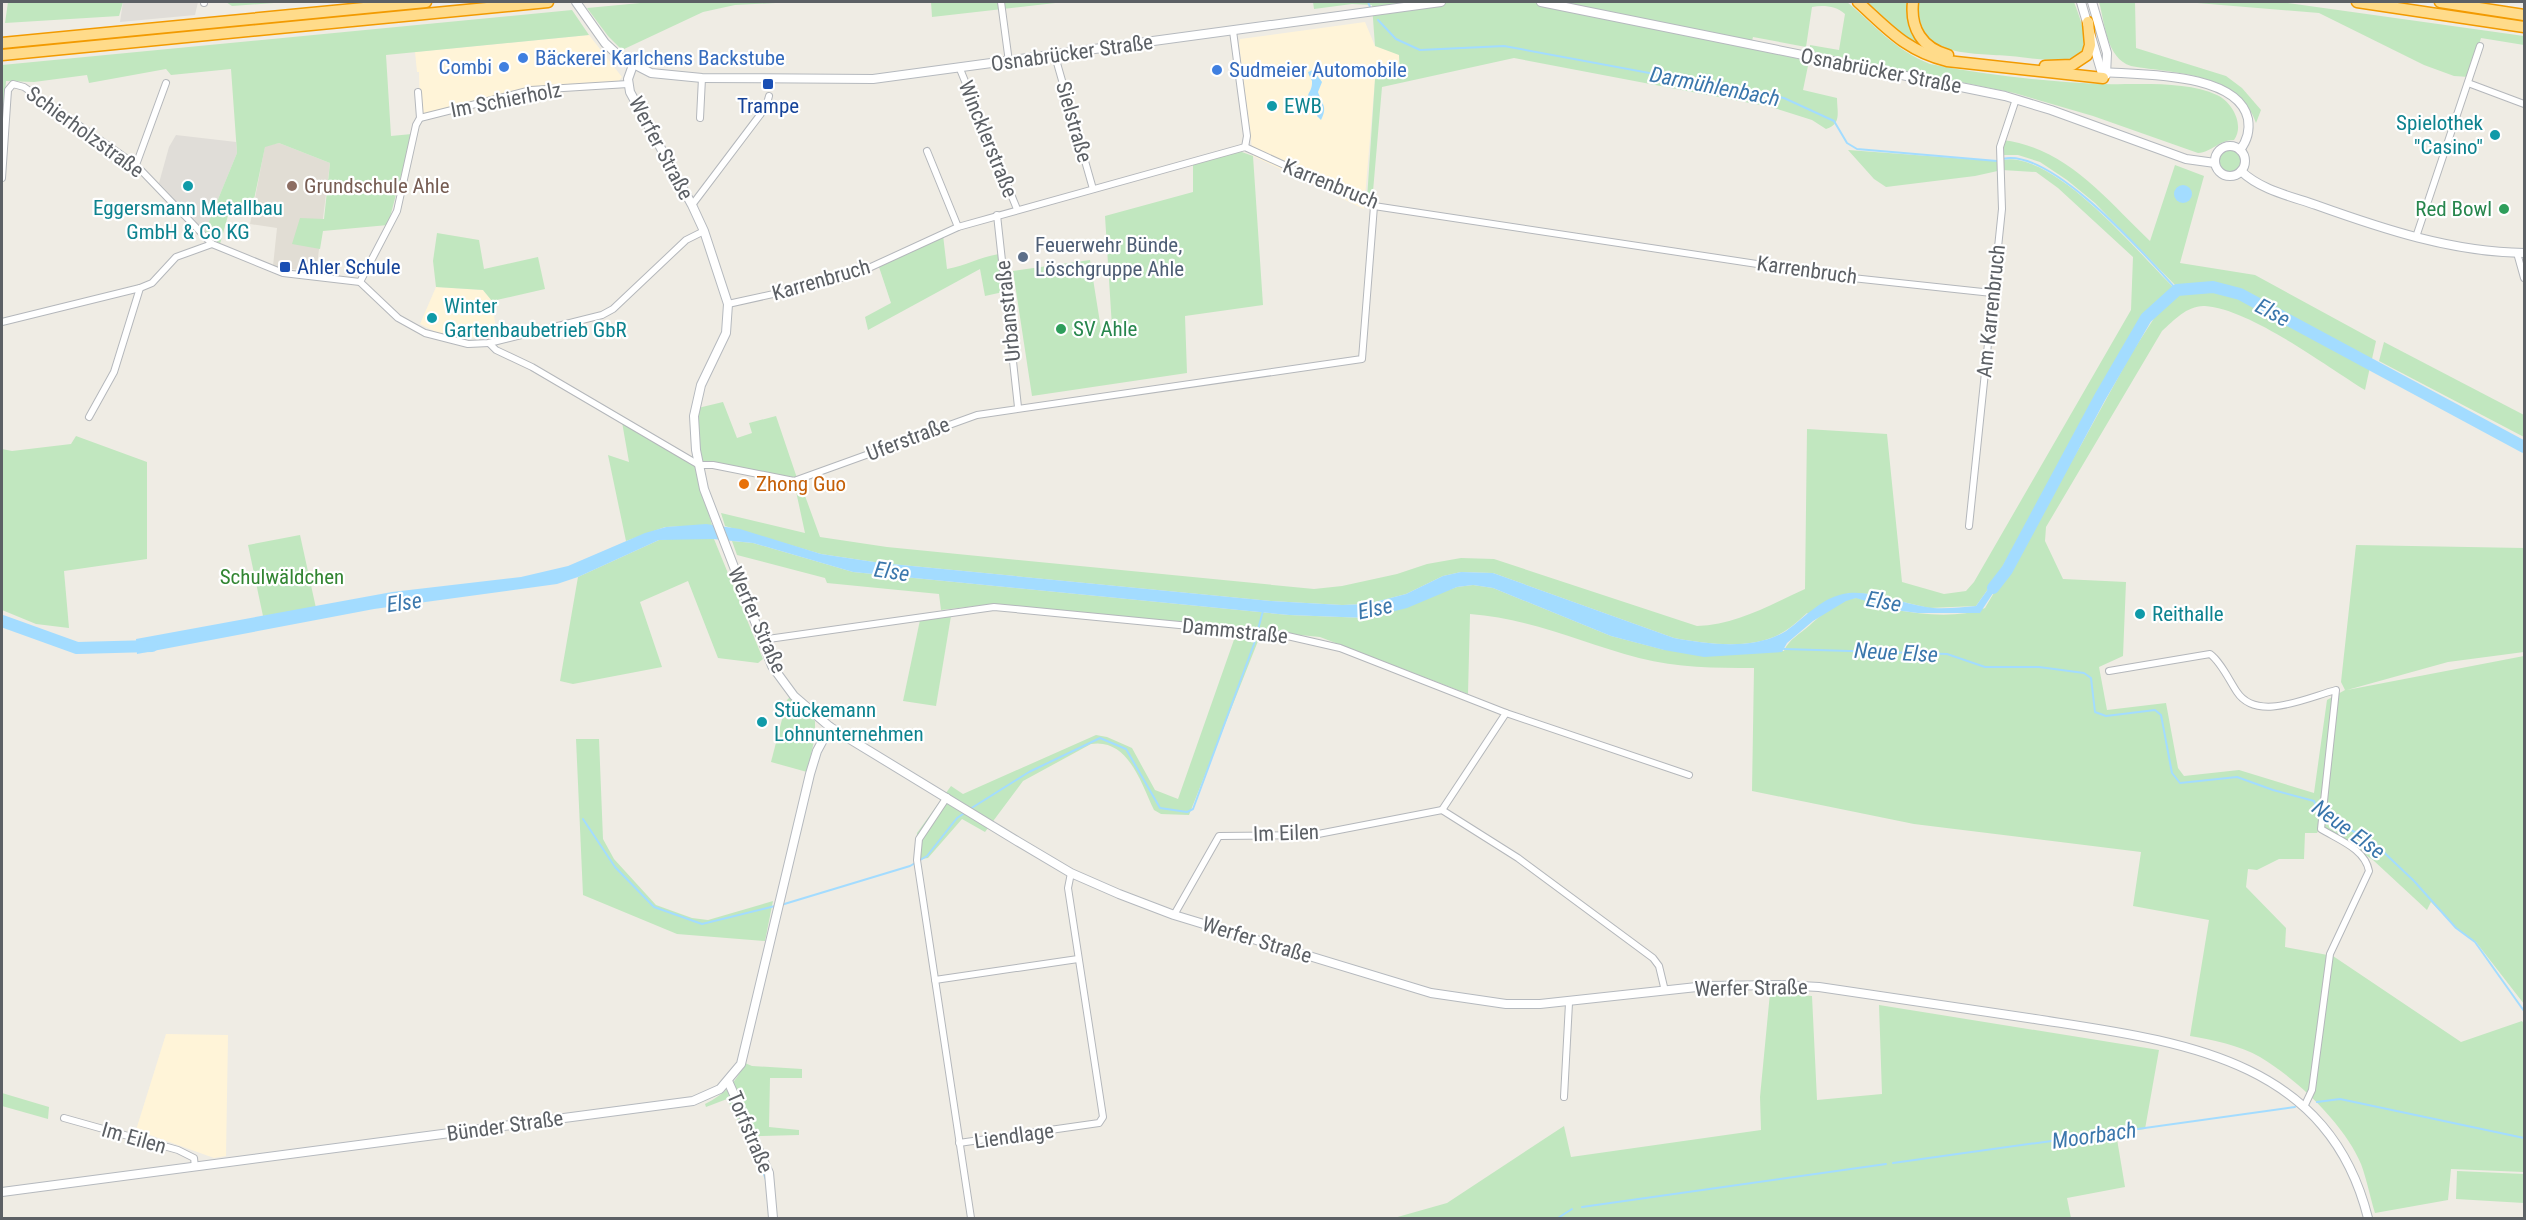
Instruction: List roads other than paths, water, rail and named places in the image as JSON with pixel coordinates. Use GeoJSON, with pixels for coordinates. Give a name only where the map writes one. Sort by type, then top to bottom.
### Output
{"type":"FeatureCollection","features":[{"type":"Feature","properties":{"kind":"highway"},"geometry":{"type":"LineString","coordinates":[[2,43],[426,2]]}},
{"type":"Feature","properties":{"kind":"highway"},"geometry":{"type":"LineString","coordinates":[[2,55],[548,2]]}},
{"type":"Feature","properties":{"kind":"highway"},"geometry":{"type":"LineString","coordinates":[[1857,2],[1891,34],[1912,49],[1929,56],[2104,74]]}},
{"type":"Feature","properties":{"kind":"highway"},"geometry":{"type":"LineString","coordinates":[[1913,2],[1913,25],[1918,35],[1938,52],[1952,56],[2104,74]]}},
{"type":"Feature","properties":{"kind":"highway"},"geometry":{"type":"LineString","coordinates":[[2357,2],[2524,27]]}},
{"type":"Feature","properties":{"kind":"highway"},"geometry":{"type":"LineString","coordinates":[[2440,2],[2524,15]]}},
{"type":"Feature","properties":{"kind":"highway"},"geometry":{"type":"LineString","coordinates":[[2045,66],[2072,65],[2087,55],[2090,45],[2088,22]]}},
{"type":"Feature","properties":{"kind":"main road","name":"Osnabrücker Straße"},"geometry":{"type":"LineString","coordinates":[[576,2],[600,38],[620,57],[651,73],[702,78],[873,79],[1441,2]]}},
{"type":"Feature","properties":{"kind":"main road","name":"Osnabrücker Straße"},"geometry":{"type":"LineString","coordinates":[[1541,2],[2016,99],[2186,159],[2215,163]]}},
{"type":"Feature","properties":{"kind":"main road"},"geometry":{"type":"LineString","coordinates":[[2081,2],[2104,74]]}},
{"type":"Feature","properties":{"kind":"main road"},"geometry":{"type":"LineString","coordinates":[[2092,2],[2107,53],[2104,74]]}},
{"type":"Feature","properties":{"kind":"main road","name":"Werfer Straße"},"geometry":{"type":"LineString","coordinates":[[633,65],[628,84],[630,92],[692,205],[704,231],[728,304],[726,333],[701,385],[696,402],[694,434],[699,465],[725,547],[772,666],[794,696],[830,727],[1071,873],[1174,915],[1431,993],[1506,1004],[1569,1003],[1747,984],[1819,987],[2118,1032],[2207,1052],[2244,1066],[2282,1089],[2304,1107],[2342,1152],[2359,1186],[2368,1218]]}},
{"type":"Feature","properties":{"kind":"main road"},"geometry":{"type":"LineString","coordinates":[[2104,74],[2207,83],[2231,94],[2246,113],[2248,131],[2240,150]]}},
{"type":"Feature","properties":{"kind":"main road"},"geometry":{"type":"LineString","coordinates":[[2234,147],[2240,150],[2245,158],[2241,171],[2234,176],[2219,171],[2215,163],[2216,157],[2223,148],[2234,147]]}},
{"type":"Feature","properties":{"kind":"main road"},"geometry":{"type":"LineString","coordinates":[[2241,171],[2271,189],[2416,237],[2461,247],[2521,253]]}},
{"type":"Feature","properties":{"kind":"main road","name":"Bünder Straße"},"geometry":{"type":"LineString","coordinates":[[2,1192],[693,1101],[720,1089],[741,1064],[800,815],[817,751],[830,727]]}},
{"type":"Feature","properties":{"kind":"main road","name":"Torfstraße"},"geometry":{"type":"LineString","coordinates":[[728,1081],[769,1173],[773,1218]]}},
{"type":"Feature","properties":{"kind":"street"},"geometry":{"type":"LineString","coordinates":[[1001,2],[1009,62]]}},
{"type":"Feature","properties":{"kind":"street"},"geometry":{"type":"LineString","coordinates":[[1233,31],[1247,136],[1245,147]]}},
{"type":"Feature","properties":{"kind":"street"},"geometry":{"type":"LineString","coordinates":[[2416,237],[2480,46]]}},
{"type":"Feature","properties":{"kind":"street","name":"Sielstraße"},"geometry":{"type":"LineString","coordinates":[[1055,56],[1093,189]]}},
{"type":"Feature","properties":{"kind":"street","name":"Wincklerstraße"},"geometry":{"type":"LineString","coordinates":[[960,69],[1017,209]]}},
{"type":"Feature","properties":{"kind":"street"},"geometry":{"type":"LineString","coordinates":[[700,118],[702,78]]}},
{"type":"Feature","properties":{"kind":"street"},"geometry":{"type":"LineString","coordinates":[[136,165],[166,83]]}},
{"type":"Feature","properties":{"kind":"street"},"geometry":{"type":"LineString","coordinates":[[2468,83],[2524,104]]}},
{"type":"Feature","properties":{"kind":"street","name":"Schierholzstraße"},"geometry":{"type":"LineString","coordinates":[[2,178],[8,90],[13,84],[24,87],[136,165],[212,244],[283,273],[360,282]]}},
{"type":"Feature","properties":{"kind":"street","name":"Im Schierholz"},"geometry":{"type":"LineString","coordinates":[[420,118],[531,90],[628,84]]}},
{"type":"Feature","properties":{"kind":"street","name":"Im Schierholz"},"geometry":{"type":"LineString","coordinates":[[360,282],[397,211],[416,125],[420,118],[418,92]]}},
{"type":"Feature","properties":{"kind":"street"},"geometry":{"type":"LineString","coordinates":[[692,205],[766,107],[769,96]]}},
{"type":"Feature","properties":{"kind":"street","name":"Am Karrenbruch"},"geometry":{"type":"LineString","coordinates":[[1969,526],[2002,209],[2001,140],[2016,99]]}},
{"type":"Feature","properties":{"kind":"street","name":"Karrenbruch"},"geometry":{"type":"LineString","coordinates":[[728,304],[860,272],[958,227],[1245,147],[1374,206],[1843,277],[1992,293]]}},
{"type":"Feature","properties":{"kind":"street"},"geometry":{"type":"LineString","coordinates":[[927,152],[958,227]]}},
{"type":"Feature","properties":{"kind":"street","name":"Uferstraße"},"geometry":{"type":"LineString","coordinates":[[489,343],[496,350],[532,367],[699,465],[801,480],[957,421],[1018,407],[1362,359],[1374,206]]}},
{"type":"Feature","properties":{"kind":"street","name":"Urbanstraße"},"geometry":{"type":"LineString","coordinates":[[997,215],[1018,407]]}},
{"type":"Feature","properties":{"kind":"street"},"geometry":{"type":"LineString","coordinates":[[360,282],[398,318],[425,333],[468,344],[489,343],[603,315],[613,309],[686,240],[704,231]]}},
{"type":"Feature","properties":{"kind":"street"},"geometry":{"type":"LineString","coordinates":[[2,322],[140,288],[152,283],[176,257],[212,244]]}},
{"type":"Feature","properties":{"kind":"street"},"geometry":{"type":"LineString","coordinates":[[2521,253],[2524,278]]}},
{"type":"Feature","properties":{"kind":"street"},"geometry":{"type":"LineString","coordinates":[[89,417],[114,372],[140,288]]}},
{"type":"Feature","properties":{"kind":"street","name":"Dammstraße"},"geometry":{"type":"LineString","coordinates":[[761,640],[994,608],[1313,640],[1340,648],[1506,713],[1689,775]]}},
{"type":"Feature","properties":{"kind":"street"},"geometry":{"type":"LineString","coordinates":[[2109,671],[2210,654],[2244,702],[2257,707],[2271,707],[2336,690],[2321,829],[2358,851],[2367,860],[2369,871],[2330,954],[2312,1090],[2304,1107]]}},
{"type":"Feature","properties":{"kind":"street"},"geometry":{"type":"LineString","coordinates":[[1506,713],[1442,810],[1518,858],[1653,958],[1659,966],[1665,991]]}},
{"type":"Feature","properties":{"kind":"street","name":"Liendlage"},"geometry":{"type":"LineString","coordinates":[[947,797],[919,839],[917,860],[959,1143],[1099,1123],[1103,1118],[1068,888],[1071,873]]}},
{"type":"Feature","properties":{"kind":"street","name":"Im Eilen"},"geometry":{"type":"LineString","coordinates":[[1174,915],[1219,836],[1313,835],[1442,810]]}},
{"type":"Feature","properties":{"kind":"street"},"geometry":{"type":"LineString","coordinates":[[934,980],[1078,959]]}},
{"type":"Feature","properties":{"kind":"street"},"geometry":{"type":"LineString","coordinates":[[1564,1097],[1569,1003]]}},
{"type":"Feature","properties":{"kind":"street","name":"Im Eilen"},"geometry":{"type":"LineString","coordinates":[[64,1118],[178,1150],[194,1158],[195,1167]]}},
{"type":"Feature","properties":{"kind":"street"},"geometry":{"type":"LineString","coordinates":[[959,1143],[971,1218]]}},
{"type":"Feature","properties":{"kind":"water"},"geometry":{"type":"Polygon","coordinates":[[[1313,70],[1322,82],[1318,92],[1324,109],[1321,120],[1317,116],[1319,108],[1308,97],[1312,81],[1308,72],[1313,70]]]}},
{"type":"Feature","properties":{"kind":"water"},"geometry":{"type":"Polygon","coordinates":[[[2179,185],[2187,185],[2192,190],[2190,201],[2179,203],[2174,198],[2174,190],[2179,185]]]}},
{"type":"Feature","properties":{"kind":"water"},"geometry":{"type":"Polygon","coordinates":[[[706,524],[740,529],[821,554],[881,563],[1271,601],[1367,604],[1406,594],[1443,576],[1461,572],[1493,573],[1674,638],[1716,644],[1745,644],[1773,637],[1786,631],[1822,603],[1849,593],[1878,595],[1932,608],[1976,606],[1998,575],[2003,578],[1980,613],[1918,613],[1895,610],[1856,598],[1846,601],[1813,621],[1787,643],[1782,652],[1704,657],[1664,650],[1611,636],[1493,588],[1473,585],[1457,587],[1407,608],[1367,618],[1289,615],[853,572],[753,543],[713,539],[659,540],[578,577],[557,584],[374,609],[137,654],[136,639],[392,592],[521,577],[568,566],[645,533],[666,527],[706,524]]]}},
{"type":"Feature","properties":{"kind":"waterway","name":"Darmühlenbach"},"geometry":{"type":"LineString","coordinates":[[1368,2],[1370,7]]}},
{"type":"Feature","properties":{"kind":"waterway","name":"Darmühlenbach"},"geometry":{"type":"LineString","coordinates":[[1378,20],[1396,39],[1420,50],[1504,46],[1784,98],[1834,121],[1847,143],[1857,149],[1997,161],[2017,159],[2041,167],[2067,183],[2093,204],[2177,290]]}},
{"type":"Feature","properties":{"kind":"waterway","name":"Else"},"geometry":{"type":"LineString","coordinates":[[1993,588],[2007,570],[2100,397],[2146,318],[2177,290],[2213,287],[2240,294],[2524,447]]}},
{"type":"Feature","properties":{"kind":"waterway"},"geometry":{"type":"LineString","coordinates":[[970,809],[1029,772],[1100,738],[1126,749],[1160,808],[1187,812],[1193,809],[1254,644],[1263,611]]}},
{"type":"Feature","properties":{"kind":"waterway","name":"Else"},"geometry":{"type":"LineString","coordinates":[[2,621],[77,648],[152,646]]}},
{"type":"Feature","properties":{"kind":"waterway","name":"Neue Else"},"geometry":{"type":"LineString","coordinates":[[1784,649],[1947,654],[1985,667],[2039,667],[2084,673],[2091,678],[2095,712],[2106,716],[2155,710],[2161,715],[2172,773],[2180,783],[2237,777],[2314,801],[2318,812],[2373,842],[2414,881],[2456,928],[2475,942],[2524,1011]]}},
{"type":"Feature","properties":{"kind":"waterway"},"geometry":{"type":"LineString","coordinates":[[781,905],[910,866],[927,856],[957,818],[966,812]]}},
{"type":"Feature","properties":{"kind":"waterway"},"geometry":{"type":"LineString","coordinates":[[583,819],[615,867],[654,907],[702,924],[775,906]]}},
{"type":"Feature","properties":{"kind":"waterway","name":"Moorbach"},"geometry":{"type":"LineString","coordinates":[[2317,1102],[2340,1099],[2524,1138]]}},
{"type":"Feature","properties":{"kind":"waterway","name":"Moorbach"},"geometry":{"type":"LineString","coordinates":[[1893,1163],[2295,1107]]}},
{"type":"Feature","properties":{"kind":"waterway"},"geometry":{"type":"LineString","coordinates":[[760,1163],[766,1180]]}},
{"type":"Feature","properties":{"kind":"waterway","name":"Moorbach"},"geometry":{"type":"LineString","coordinates":[[1582,1207],[1886,1164]]}},
{"type":"Feature","properties":{"kind":"waterway","name":"Moorbach"},"geometry":{"type":"LineString","coordinates":[[1558,1218],[1572,1209]]}},
{"type":"Feature","properties":{"kind":"place","name":"Bäckerei Karlchens Backstube"},"geometry":{"type":"Point","coordinates":[523,58]}},
{"type":"Feature","properties":{"kind":"place","name":"Combi"},"geometry":{"type":"Point","coordinates":[504,67]}},
{"type":"Feature","properties":{"kind":"place","name":"Sudmeier Automobile"},"geometry":{"type":"Point","coordinates":[1217,70]}},
{"type":"Feature","properties":{"kind":"place","name":"Trampe"},"geometry":{"type":"Point","coordinates":[768,84]}},
{"type":"Feature","properties":{"kind":"place","name":"EWB"},"geometry":{"type":"Point","coordinates":[1272,106]}},
{"type":"Feature","properties":{"kind":"place","name":"Spielothek \"Casino\""},"geometry":{"type":"Point","coordinates":[2495,135]}},
{"type":"Feature","properties":{"kind":"place","name":"Eggersmann Metallbau GmbH & Co KG"},"geometry":{"type":"Point","coordinates":[188,186]}},
{"type":"Feature","properties":{"kind":"place","name":"Grundschule Ahle"},"geometry":{"type":"Point","coordinates":[292,186]}},
{"type":"Feature","properties":{"kind":"place","name":"Red Bowl"},"geometry":{"type":"Point","coordinates":[2504,209]}},
{"type":"Feature","properties":{"kind":"place","name":"Feuerwehr Bünde, Löschgruppe Ahle"},"geometry":{"type":"Point","coordinates":[1023,257]}},
{"type":"Feature","properties":{"kind":"place","name":"Ahler Schule"},"geometry":{"type":"Point","coordinates":[285,267]}},
{"type":"Feature","properties":{"kind":"place","name":"Winter Gartenbaubetrieb GbR"},"geometry":{"type":"Point","coordinates":[432,318]}},
{"type":"Feature","properties":{"kind":"place","name":"SV Ahle"},"geometry":{"type":"Point","coordinates":[1061,329]}},
{"type":"Feature","properties":{"kind":"place","name":"Zhong Guo"},"geometry":{"type":"Point","coordinates":[744,484]}},
{"type":"Feature","properties":{"kind":"place","name":"Reithalle"},"geometry":{"type":"Point","coordinates":[2140,614]}},
{"type":"Feature","properties":{"kind":"place","name":"Stückemann Lohnunternehmen"},"geometry":{"type":"Point","coordinates":[762,722]}},
{"type":"Feature","properties":{"kind":"park label","name":"Schulwäldchen"},"geometry":{"type":"Point","coordinates":[282,577]}}]}
